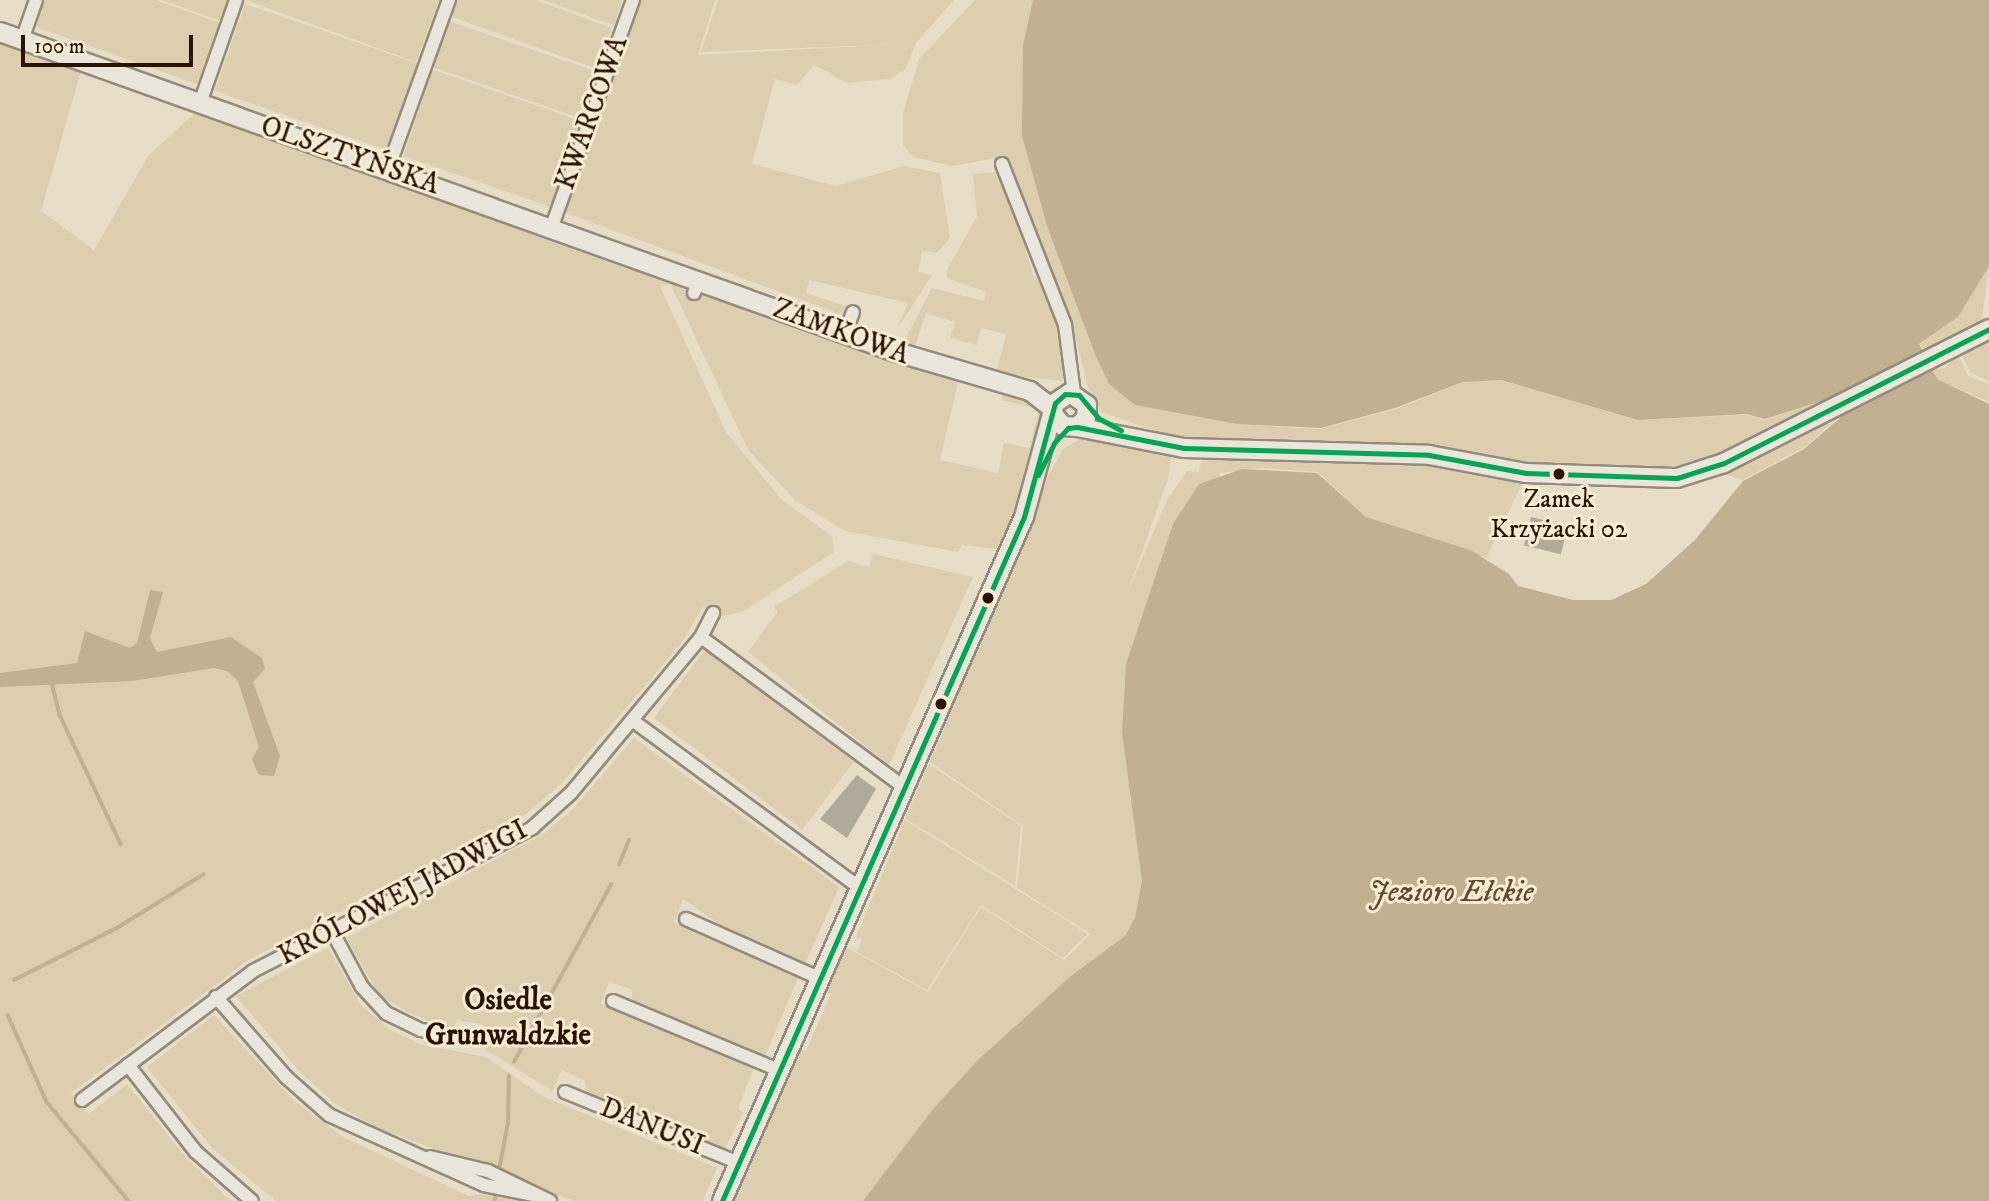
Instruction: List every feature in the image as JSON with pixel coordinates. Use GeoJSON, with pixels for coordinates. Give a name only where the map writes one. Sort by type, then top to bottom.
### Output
{"type":"FeatureCollection","features":[{"type":"Feature","properties":{"kind":"street"},"geometry":{"type":"LineString","coordinates":[[22,40],[36,0]]}},
{"type":"Feature","properties":{"kind":"street"},"geometry":{"type":"LineString","coordinates":[[200,103],[236,0]]}},
{"type":"Feature","properties":{"kind":"street"},"geometry":{"type":"LineString","coordinates":[[388,169],[449,0]]}},
{"type":"Feature","properties":{"kind":"street","name":"KWARCOWA"},"geometry":{"type":"LineString","coordinates":[[552,226],[633,0]]}},
{"type":"Feature","properties":{"kind":"street","name":"OLSZTYŃSKA"},"geometry":{"type":"LineString","coordinates":[[0,32],[552,226],[697,287]]}},
{"type":"Feature","properties":{"kind":"street"},"geometry":{"type":"LineString","coordinates":[[1002,164],[1065,325],[1070,394],[1088,409],[1152,442]]}},
{"type":"Feature","properties":{"kind":"street","name":"ZAMKOWA"},"geometry":{"type":"LineString","coordinates":[[697,287],[1030,391],[1072,427]]}},
{"type":"Feature","properties":{"kind":"street"},"geometry":{"type":"LineString","coordinates":[[845,334],[853,312]]}},
{"type":"Feature","properties":{"kind":"street"},"geometry":{"type":"LineString","coordinates":[[1072,427],[1152,442],[1429,456],[1526,473],[1661,479],[1707,471],[1989,329]]}},
{"type":"Feature","properties":{"kind":"street","name":"ZAMKOWA"},"geometry":{"type":"LineString","coordinates":[[984,378],[1033,383],[1070,394]]}},
{"type":"Feature","properties":{"kind":"street"},"geometry":{"type":"LineString","coordinates":[[722,1201],[1038,475],[1053,412],[1070,394]]}},
{"type":"Feature","properties":{"kind":"street"},"geometry":{"type":"LineString","coordinates":[[1038,475],[1088,409]]}},
{"type":"Feature","properties":{"kind":"street","name":"KRÓLOWEJ JADWIGI"},"geometry":{"type":"LineString","coordinates":[[82,1100],[216,997],[332,931],[518,838],[571,793],[701,637],[713,613]]}},
{"type":"Feature","properties":{"kind":"street"},"geometry":{"type":"LineString","coordinates":[[701,637],[904,787]]}},
{"type":"Feature","properties":{"kind":"street"},"geometry":{"type":"LineString","coordinates":[[632,720],[860,888]]}},
{"type":"Feature","properties":{"kind":"street"},"geometry":{"type":"LineString","coordinates":[[687,919],[819,978]]}},
{"type":"Feature","properties":{"kind":"street"},"geometry":{"type":"LineString","coordinates":[[332,931],[362,987],[386,1013],[421,1030],[467,1038]]}},
{"type":"Feature","properties":{"kind":"street"},"geometry":{"type":"LineString","coordinates":[[216,997],[286,1077],[329,1115],[426,1156],[488,1171],[550,1201]]}},
{"type":"Feature","properties":{"kind":"street"},"geometry":{"type":"LineString","coordinates":[[613,1001],[779,1070]]}},
{"type":"Feature","properties":{"kind":"street"},"geometry":{"type":"LineString","coordinates":[[128,1065],[196,1152],[252,1201]]}},
{"type":"Feature","properties":{"kind":"street","name":"DANUSI"},"geometry":{"type":"LineString","coordinates":[[565,1092],[739,1163]]}},
{"type":"Feature","properties":{"kind":"shaded area"},"geometry":{"type":"Polygon","coordinates":[[[45,0],[156,0],[220,23],[197,84],[36,27],[45,0]]]}},
{"type":"Feature","properties":{"kind":"shaded area"},"geometry":{"type":"Polygon","coordinates":[[[161,0],[227,0],[221,21],[161,0]]]}},
{"type":"Feature","properties":{"kind":"shaded area"},"geometry":{"type":"Polygon","coordinates":[[[246,0],[439,0],[416,62],[246,0]]]}},
{"type":"Feature","properties":{"kind":"shaded area"},"geometry":{"type":"Polygon","coordinates":[[[458,0],[535,0],[612,28],[597,69],[452,17],[458,0]]]}},
{"type":"Feature","properties":{"kind":"shaded area"},"geometry":{"type":"Polygon","coordinates":[[[543,0],[622,0],[614,25],[543,0]]]}},
{"type":"Feature","properties":{"kind":"shaded area"},"geometry":{"type":"Polygon","coordinates":[[[640,0],[715,0],[698,55],[902,44],[701,52],[718,0],[954,0],[916,43],[905,70],[889,79],[847,83],[814,65],[797,85],[775,79],[752,164],[836,186],[904,166],[940,173],[950,238],[937,253],[922,251],[918,272],[932,275],[896,331],[908,303],[809,280],[806,293],[845,306],[843,315],[566,213],[640,0]]]}},
{"type":"Feature","properties":{"kind":"shaded area"},"geometry":{"type":"Polygon","coordinates":[[[975,0],[1052,0],[1103,371],[1135,405],[1237,424],[1320,429],[1396,409],[1464,382],[1500,380],[1637,420],[1746,415],[1765,420],[1817,402],[1813,409],[1822,425],[1831,424],[1803,448],[1742,480],[1696,464],[1602,470],[1576,463],[1525,465],[1438,447],[1200,439],[1163,434],[1102,412],[1089,390],[1074,332],[1008,163],[997,158],[952,166],[913,157],[903,145],[903,113],[919,59],[975,0]]]}},
{"type":"Feature","properties":{"kind":"shaded area"},"geometry":{"type":"Polygon","coordinates":[[[245,4],[417,63],[387,150],[215,91],[245,4]]]}},
{"type":"Feature","properties":{"kind":"shaded area"},"geometry":{"type":"Polygon","coordinates":[[[449,21],[597,72],[581,118],[433,67],[449,21]]]}},
{"type":"Feature","properties":{"kind":"shaded area"},"geometry":{"type":"Polygon","coordinates":[[[0,38],[82,67],[41,211],[94,250],[148,156],[199,109],[527,224],[525,232],[627,269],[651,272],[685,290],[959,378],[940,460],[998,473],[1004,443],[1030,448],[1039,409],[1001,400],[1005,392],[1027,396],[1046,411],[1019,507],[996,549],[962,545],[958,552],[845,531],[796,501],[748,450],[670,283],[660,286],[726,432],[781,499],[832,536],[834,552],[742,612],[722,616],[703,607],[682,642],[561,784],[520,819],[250,959],[71,1093],[89,1114],[127,1084],[187,1159],[231,1201],[0,1201],[0,38]]]}},
{"type":"Feature","properties":{"kind":"shaded area"},"geometry":{"type":"Polygon","coordinates":[[[433,70],[581,121],[551,207],[403,156],[433,70]]]}},
{"type":"Feature","properties":{"kind":"shaded area"},"geometry":{"type":"Polygon","coordinates":[[[997,172],[1031,244],[1025,249],[1034,277],[1045,281],[1065,340],[1066,376],[1061,381],[996,373],[1006,334],[981,328],[977,345],[950,338],[955,322],[926,313],[914,350],[902,345],[932,288],[984,301],[986,292],[947,278],[947,270],[977,216],[973,174],[997,172]]]}},
{"type":"Feature","properties":{"kind":"shaded area"},"geometry":{"type":"Polygon","coordinates":[[[1989,266],[1981,324],[1923,352],[1920,344],[1958,317],[1989,266]]]}},
{"type":"Feature","properties":{"kind":"shaded area"},"geometry":{"type":"Polygon","coordinates":[[[1988,340],[1989,381],[1971,373],[1961,354],[1988,340]]]}},
{"type":"Feature","properties":{"kind":"shaded area"},"geometry":{"type":"Polygon","coordinates":[[[1958,355],[1968,376],[1989,384],[1989,402],[1937,379],[1932,370],[1945,368],[1958,355]]]}},
{"type":"Feature","properties":{"kind":"shaded area"},"geometry":{"type":"Polygon","coordinates":[[[1084,437],[1171,455],[1168,479],[1127,594],[1167,500],[1187,471],[1199,472],[1201,462],[1219,457],[1439,463],[1523,482],[1486,558],[1366,517],[1318,472],[1261,468],[1220,473],[1169,890],[962,1201],[728,1201],[798,1049],[806,1051],[831,994],[824,991],[844,946],[928,992],[981,907],[1064,960],[1091,934],[1017,888],[1023,826],[930,762],[1049,475],[1063,449],[1084,437]]]}},
{"type":"Feature","properties":{"kind":"shaded area"},"geometry":{"type":"Polygon","coordinates":[[[873,554],[973,577],[889,765],[748,652],[778,611],[774,607],[848,561],[869,567],[873,554]]]}},
{"type":"Feature","properties":{"kind":"shaded area"},"geometry":{"type":"Polygon","coordinates":[[[705,650],[854,762],[802,830],[654,718],[705,650]]]}},
{"type":"Feature","properties":{"kind":"shaded area"},"geometry":{"type":"Polygon","coordinates":[[[634,738],[839,887],[805,964],[728,930],[683,899],[674,923],[798,978],[765,1056],[632,1000],[632,990],[609,982],[601,1004],[754,1068],[738,1109],[743,1112],[725,1149],[587,1093],[585,1081],[562,1070],[552,1091],[480,1046],[483,1024],[457,1020],[452,1031],[406,1011],[379,995],[346,938],[542,835],[572,810],[634,738]]]}},
{"type":"Feature","properties":{"kind":"shaded area"},"geometry":{"type":"Polygon","coordinates":[[[929,764],[1021,826],[1015,886],[905,818],[929,764]]]}},
{"type":"Feature","properties":{"kind":"shaded area"},"geometry":{"type":"Polygon","coordinates":[[[905,820],[1088,934],[1063,958],[981,905],[927,990],[857,952],[862,940],[856,937],[905,820]]]}},
{"type":"Feature","properties":{"kind":"shaded area"},"geometry":{"type":"Polygon","coordinates":[[[328,948],[361,1005],[390,1030],[420,1044],[486,1057],[544,1097],[717,1168],[703,1201],[574,1201],[378,1128],[337,1105],[301,1073],[236,996],[328,948]]]}},
{"type":"Feature","properties":{"kind":"shaded area"},"geometry":{"type":"Polygon","coordinates":[[[214,1015],[293,1100],[343,1137],[469,1196],[493,1193],[523,1201],[276,1201],[212,1148],[147,1067],[214,1015]]]}},
{"type":"Feature","properties":{"kind":"water","name":"Jezioro Ełckie"},"geometry":{"type":"Polygon","coordinates":[[[1033,0],[1989,0],[1989,266],[1958,317],[1919,344],[1937,379],[1989,404],[1989,1201],[863,1201],[934,1108],[978,1060],[1071,976],[1125,936],[1135,918],[1142,881],[1122,732],[1126,664],[1173,524],[1199,484],[1242,469],[1317,473],[1366,517],[1470,550],[1509,574],[1518,586],[1573,600],[1611,600],[1646,584],[1695,540],[1743,481],[1804,449],[1841,417],[1841,407],[1828,399],[1765,419],[1746,414],[1638,420],[1501,380],[1463,382],[1395,408],[1321,428],[1237,424],[1135,405],[1109,384],[1095,354],[1048,229],[1022,136],[1023,46],[1033,0]]]}},
{"type":"Feature","properties":{"kind":"water"},"geometry":{"type":"Polygon","coordinates":[[[150,590],[163,592],[150,638],[157,652],[231,637],[262,658],[265,669],[253,682],[280,756],[274,776],[259,775],[255,767],[252,759],[259,747],[238,681],[227,671],[214,668],[132,681],[0,687],[0,673],[77,663],[85,631],[130,648],[137,643],[150,590]]]}},
{"type":"Feature","properties":{"kind":"building"},"geometry":{"type":"Polygon","coordinates":[[[1531,517],[1568,526],[1561,554],[1524,545],[1531,517]]]}},
{"type":"Feature","properties":{"kind":"building"},"geometry":{"type":"Polygon","coordinates":[[[857,775],[876,789],[847,838],[820,819],[857,775]]]}},
{"type":"Feature","properties":{"kind":"waterway"},"geometry":{"type":"LineString","coordinates":[[52,683],[60,715],[121,844]]}},
{"type":"Feature","properties":{"kind":"waterway"},"geometry":{"type":"LineString","coordinates":[[619,865],[629,840]]}},
{"type":"Feature","properties":{"kind":"waterway"},"geometry":{"type":"LineString","coordinates":[[14,980],[117,928],[204,874]]}},
{"type":"Feature","properties":{"kind":"waterway"},"geometry":{"type":"LineString","coordinates":[[514,1062],[611,885]]}},
{"type":"Feature","properties":{"kind":"waterway"},"geometry":{"type":"LineString","coordinates":[[8,1015],[47,1102],[129,1201]]}},
{"type":"Feature","properties":{"kind":"waterway"},"geometry":{"type":"LineString","coordinates":[[499,1170],[508,1123],[509,1076]]}},
{"type":"Feature","properties":{"kind":"waterway"},"geometry":{"type":"LineString","coordinates":[[495,1201],[496,1194]]}},
{"type":"Feature","properties":{"kind":"transit line"},"geometry":{"type":"LineString","coordinates":[[1038,475],[1054,443],[1068,428],[1077,427],[1184,448],[1429,455],[1526,473],[1677,478],[1724,463],[1989,329]]}},
{"type":"Feature","properties":{"kind":"transit line"},"geometry":{"type":"LineString","coordinates":[[722,1201],[1024,517],[1055,403],[1065,394],[1079,395],[1098,418],[1121,430]]}},
{"type":"Feature","properties":{"kind":"place","name":"Zamek Krzyżacki 02"},"geometry":{"type":"Point","coordinates":[1559,474]}},
{"type":"Feature","properties":{"kind":"district","name":"Osiedle Grunwaldzkie"},"geometry":{"type":"Point","coordinates":[508,1018]}}]}
